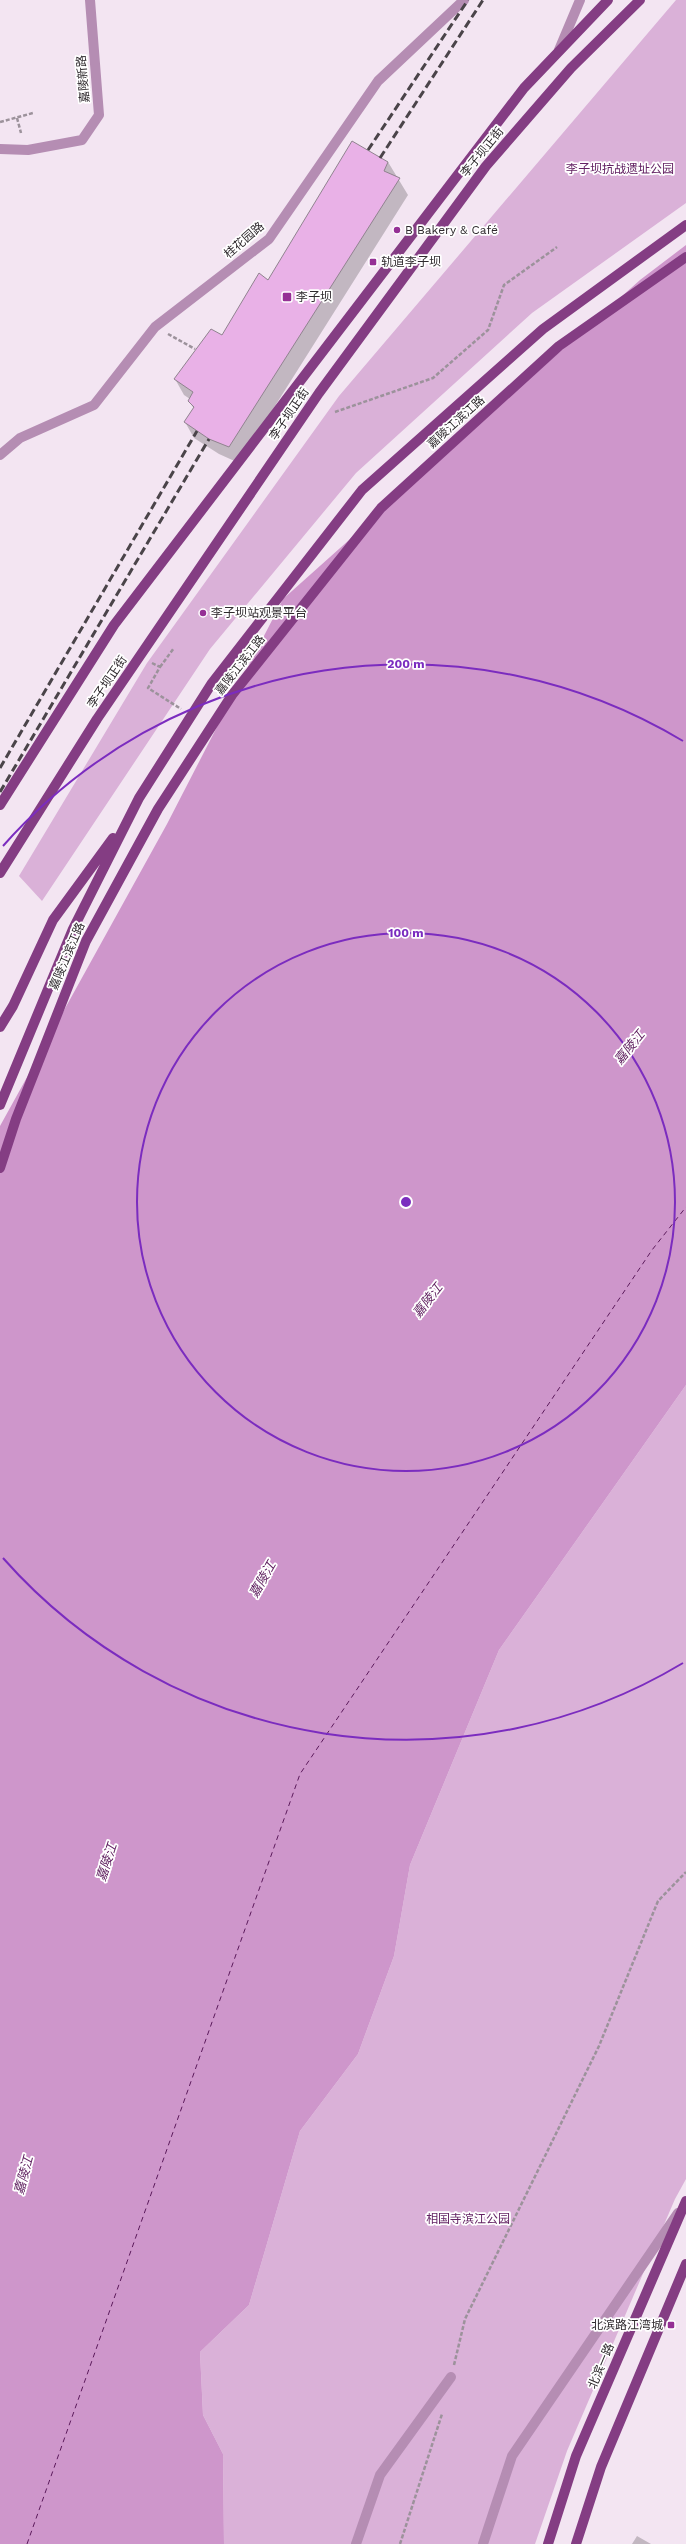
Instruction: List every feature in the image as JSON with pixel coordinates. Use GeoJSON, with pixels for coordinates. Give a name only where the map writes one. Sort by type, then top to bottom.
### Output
{"type":"FeatureCollection","features":[{"type":"Feature","properties":{"kind":"main road","name":"李子坝正街"},"geometry":{"type":"LineString","coordinates":[[0,805],[114,625],[524,88],[608,0]]}},
{"type":"Feature","properties":{"kind":"main road","name":"李子坝正街"},"geometry":{"type":"LineString","coordinates":[[0,873],[98,719],[319,393],[486,166],[571,68],[640,0]]}},
{"type":"Feature","properties":{"kind":"main road","name":"嘉陵江滨江路"},"geometry":{"type":"LineString","coordinates":[[0,1105],[73,929],[139,798],[212,683],[362,490],[542,329],[686,225]]}},
{"type":"Feature","properties":{"kind":"main road","name":"嘉陵江滨江路"},"geometry":{"type":"LineString","coordinates":[[0,1168],[16,1119],[86,941],[158,809],[232,695],[381,508],[559,346],[686,257]]}},
{"type":"Feature","properties":{"kind":"main road"},"geometry":{"type":"LineString","coordinates":[[0,1027],[13,1006],[53,920],[83,881],[139,798]]}},
{"type":"Feature","properties":{"kind":"main road","name":"北滨一路"},"geometry":{"type":"LineString","coordinates":[[548,2544],[576,2456],[686,2201]]}},
{"type":"Feature","properties":{"kind":"main road"},"geometry":{"type":"LineString","coordinates":[[576,2544],[601,2467],[686,2264]]}},
{"type":"Feature","properties":{"kind":"street","name":"嘉陵新路"},"geometry":{"type":"LineString","coordinates":[[0,149],[28,150],[82,140],[99,115],[90,0]]}},
{"type":"Feature","properties":{"kind":"street","name":"桂花园路"},"geometry":{"type":"LineString","coordinates":[[0,455],[20,438],[94,405],[155,328],[269,239],[378,81],[464,0]]}},
{"type":"Feature","properties":{"kind":"street"},"geometry":{"type":"LineString","coordinates":[[559,50],[580,0]]}},
{"type":"Feature","properties":{"kind":"street"},"geometry":{"type":"LineString","coordinates":[[483,2544],[512,2456],[686,2201]]}},
{"type":"Feature","properties":{"kind":"street"},"geometry":{"type":"LineString","coordinates":[[356,2544],[380,2475],[451,2377]]}},
{"type":"Feature","properties":{"kind":"path"},"geometry":{"type":"LineString","coordinates":[[0,122],[33,113]]}},
{"type":"Feature","properties":{"kind":"path"},"geometry":{"type":"LineString","coordinates":[[17,118],[21,133]]}},
{"type":"Feature","properties":{"kind":"path"},"geometry":{"type":"LineString","coordinates":[[335,412],[433,378],[488,330],[504,285],[557,247]]}},
{"type":"Feature","properties":{"kind":"path"},"geometry":{"type":"LineString","coordinates":[[155,328],[195,349]]}},
{"type":"Feature","properties":{"kind":"path"},"geometry":{"type":"LineString","coordinates":[[174,648],[160,667],[148,688],[191,716]]}},
{"type":"Feature","properties":{"kind":"path"},"geometry":{"type":"LineString","coordinates":[[150,662],[160,667]]}},
{"type":"Feature","properties":{"kind":"path"},"geometry":{"type":"LineString","coordinates":[[451,2377],[465,2319],[599,2046],[658,1902],[686,1872]]}},
{"type":"Feature","properties":{"kind":"path"},"geometry":{"type":"LineString","coordinates":[[400,2544],[444,2407]]}},
{"type":"Feature","properties":{"kind":"green space","name":"李子坝抗战遗址公园"},"geometry":{"type":"Polygon","coordinates":[[[676,0],[686,0],[686,203],[532,313],[356,473],[210,649],[42,901],[19,876],[147,663],[339,396],[676,0]]]}},
{"type":"Feature","properties":{"kind":"green space","name":"相国寺滨江公园"},"geometry":{"type":"Polygon","coordinates":[[[686,1385],[686,2179],[675,2199],[567,2451],[535,2544],[224,2544],[223,2454],[203,2415],[200,2352],[249,2305],[300,2131],[358,2054],[394,1956],[410,1865],[499,1650],[686,1385]]]}},
{"type":"Feature","properties":{"kind":"water","name":"嘉陵江"},"geometry":{"type":"Polygon","coordinates":[[[686,245],[686,1385],[499,1650],[410,1865],[394,1956],[358,2054],[300,2131],[249,2305],[200,2352],[203,2415],[223,2454],[224,2544],[0,2544],[0,1126],[167,824],[283,599],[640,280],[686,245]]]}},
{"type":"Feature","properties":{"kind":"building"},"geometry":{"type":"Polygon","coordinates":[[[352,141],[388,162],[384,171],[400,178],[229,447],[209,439],[184,422],[194,407],[188,401],[193,392],[174,379],[211,329],[222,335],[259,273],[268,280],[352,141]]]}},
{"type":"Feature","properties":{"kind":"ferry route"},"geometry":{"type":"LineString","coordinates":[[27,2544],[300,1774],[652,1250],[686,1207]]}},
{"type":"Feature","properties":{"kind":"railway"},"geometry":{"type":"LineString","coordinates":[[368,150],[468,0]]}},
{"type":"Feature","properties":{"kind":"railway"},"geometry":{"type":"LineString","coordinates":[[380,158],[483,0]]}},
{"type":"Feature","properties":{"kind":"railway"},"geometry":{"type":"LineString","coordinates":[[0,768],[197,431]]}},
{"type":"Feature","properties":{"kind":"railway"},"geometry":{"type":"LineString","coordinates":[[0,792],[209,439]]}},
{"type":"Feature","properties":{"kind":"place","name":"B Bakery & Café"},"geometry":{"type":"Point","coordinates":[397,230]}},
{"type":"Feature","properties":{"kind":"place","name":"轨道李子坝"},"geometry":{"type":"Point","coordinates":[373,262]}},
{"type":"Feature","properties":{"kind":"place","name":"李子坝"},"geometry":{"type":"Point","coordinates":[287,297]}},
{"type":"Feature","properties":{"kind":"place","name":"李子坝站观景平台"},"geometry":{"type":"Point","coordinates":[203,613]}},
{"type":"Feature","properties":{"kind":"place","name":"北滨路江湾城"},"geometry":{"type":"Point","coordinates":[671,2325]}}]}
